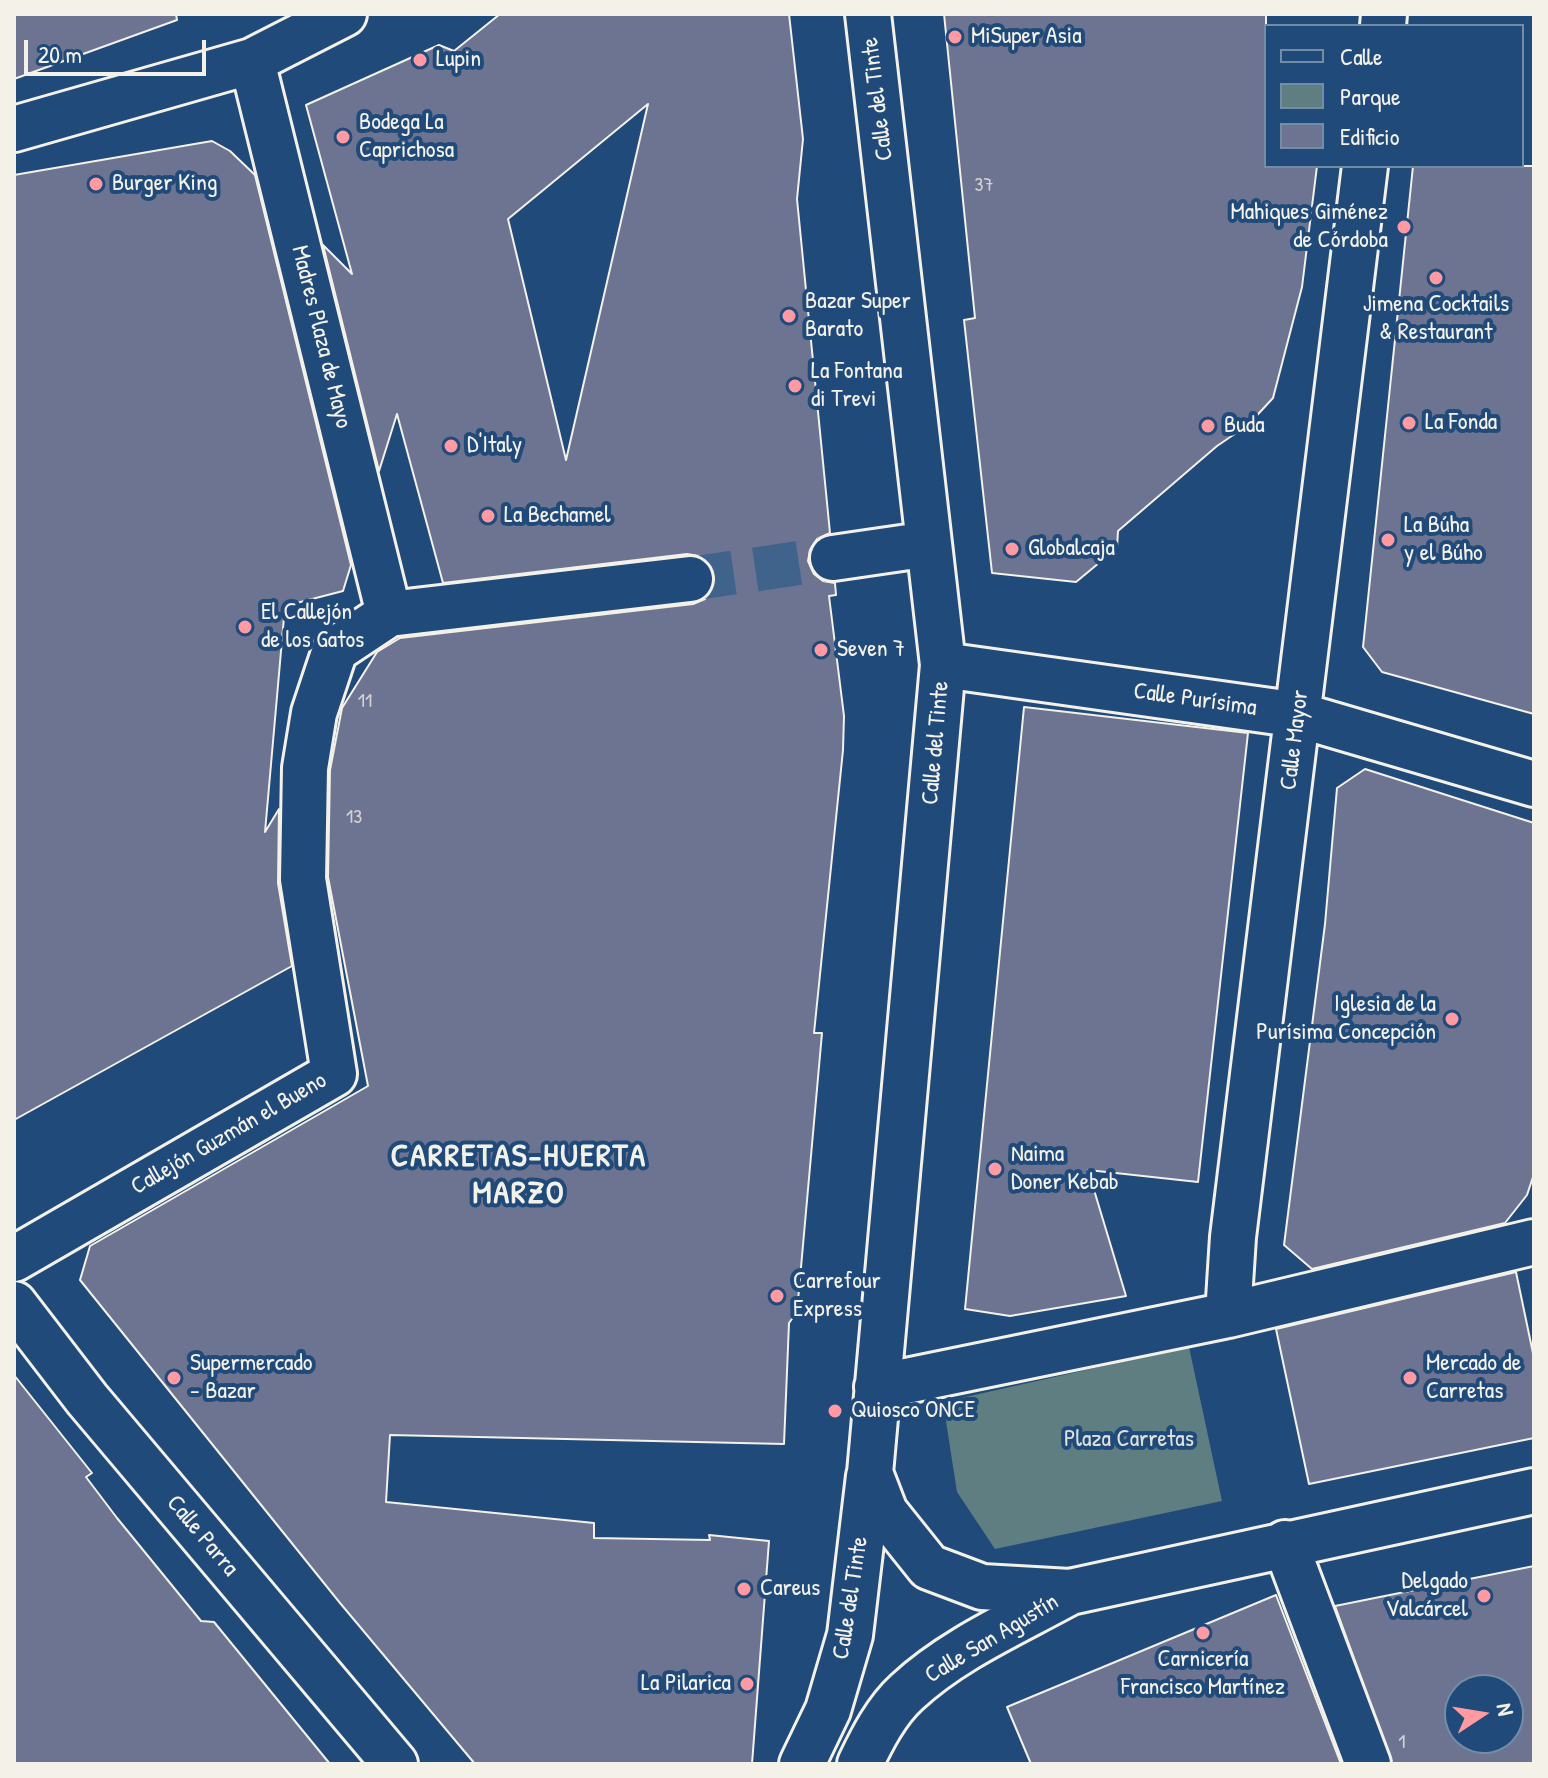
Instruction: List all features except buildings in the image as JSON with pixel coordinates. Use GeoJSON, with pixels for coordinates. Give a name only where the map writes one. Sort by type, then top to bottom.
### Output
{"type":"FeatureCollection","features":[{"type":"Feature","properties":{"kind":"street"},"geometry":{"type":"LineString","coordinates":[[14,129],[252,61],[344,14]]}},
{"type":"Feature","properties":{"kind":"street","name":"Calle del Tinte"},"geometry":{"type":"LineString","coordinates":[[802,1764],[828,1710],[850,1635],[870,1473],[943,665],[868,14]]}},
{"type":"Feature","properties":{"kind":"street","name":"Madres Plaza de Mayo"},"geometry":{"type":"LineString","coordinates":[[252,61],[389,614]]}},
{"type":"Feature","properties":{"kind":"street","name":"Calle Mayor"},"geometry":{"type":"LineString","coordinates":[[1228,1315],[1233,1237],[1365,168]]}},
{"type":"Feature","properties":{"kind":"street"},"geometry":{"type":"LineString","coordinates":[[833,558],[929,544]]}},
{"type":"Feature","properties":{"kind":"street","name":"Callejón Guzmán el Bueno"},"geometry":{"type":"LineString","coordinates":[[14,1259],[334,1074],[303,879],[305,768],[314,713],[335,650],[389,614],[690,579]]}},
{"type":"Feature","properties":{"kind":"street","name":"Calle Purísima"},"geometry":{"type":"LineString","coordinates":[[943,665],[1299,715],[1534,784]]}},
{"type":"Feature","properties":{"kind":"street"},"geometry":{"type":"LineString","coordinates":[[877,1387],[1228,1315],[1534,1242]]}},
{"type":"Feature","properties":{"kind":"street","name":"Calle Parra"},"geometry":{"type":"LineString","coordinates":[[14,1304],[87,1399],[395,1764]]}},
{"type":"Feature","properties":{"kind":"street","name":"Calle del Tinte"},"geometry":{"type":"LineString","coordinates":[[870,1473],[885,1512],[929,1567],[982,1587],[1070,1592]]}},
{"type":"Feature","properties":{"kind":"street"},"geometry":{"type":"LineString","coordinates":[[1070,1592],[1534,1491]]}},
{"type":"Feature","properties":{"kind":"street"},"geometry":{"type":"LineString","coordinates":[[1285,1543],[1368,1764]]}},
{"type":"Feature","properties":{"kind":"street","name":"Calle San Agustín"},"geometry":{"type":"LineString","coordinates":[[860,1764],[875,1734],[906,1692],[962,1651],[1070,1592]]}},
{"type":"Feature","properties":{"kind":"green space","name":"Plaza Carretas"},"geometry":{"type":"Polygon","coordinates":[[[1189,1347],[1222,1501],[995,1549],[957,1492],[943,1402],[1189,1347]]]}},
{"type":"Feature","properties":{"kind":"tunnel"},"geometry":{"type":"LineString","coordinates":[[690,579],[833,558]]}},
{"type":"Feature","properties":{"kind":"place","name":"MiSuper Asia"},"geometry":{"type":"Point","coordinates":[955,37]}},
{"type":"Feature","properties":{"kind":"place","name":"Lupin"},"geometry":{"type":"Point","coordinates":[420,60]}},
{"type":"Feature","properties":{"kind":"place","name":"Bodega La Caprichosa"},"geometry":{"type":"Point","coordinates":[343,137]}},
{"type":"Feature","properties":{"kind":"place","name":"Burger King"},"geometry":{"type":"Point","coordinates":[96,184]}},
{"type":"Feature","properties":{"kind":"place","name":"Mahiques Giménez de Córdoba"},"geometry":{"type":"Point","coordinates":[1404,227]}},
{"type":"Feature","properties":{"kind":"place","name":"Jimena Cocktails & Restaurant"},"geometry":{"type":"Point","coordinates":[1436,278]}},
{"type":"Feature","properties":{"kind":"place","name":"Bazar Super Barato"},"geometry":{"type":"Point","coordinates":[789,316]}},
{"type":"Feature","properties":{"kind":"place","name":"La Fontana di Trevi"},"geometry":{"type":"Point","coordinates":[795,386]}},
{"type":"Feature","properties":{"kind":"place","name":"La Fonda"},"geometry":{"type":"Point","coordinates":[1409,423]}},
{"type":"Feature","properties":{"kind":"place","name":"Buda"},"geometry":{"type":"Point","coordinates":[1208,426]}},
{"type":"Feature","properties":{"kind":"place","name":"D'Italy"},"geometry":{"type":"Point","coordinates":[451,446]}},
{"type":"Feature","properties":{"kind":"place","name":"La Bechamel"},"geometry":{"type":"Point","coordinates":[488,516]}},
{"type":"Feature","properties":{"kind":"place","name":"La Búha y el Búho"},"geometry":{"type":"Point","coordinates":[1388,540]}},
{"type":"Feature","properties":{"kind":"place","name":"Globalcaja"},"geometry":{"type":"Point","coordinates":[1012,549]}},
{"type":"Feature","properties":{"kind":"place","name":"El Callejón de los Gatos"},"geometry":{"type":"Point","coordinates":[245,627]}},
{"type":"Feature","properties":{"kind":"place","name":"Seven 7"},"geometry":{"type":"Point","coordinates":[821,650]}},
{"type":"Feature","properties":{"kind":"place","name":"Iglesia de la Purísima Concepción"},"geometry":{"type":"Point","coordinates":[1452,1019]}},
{"type":"Feature","properties":{"kind":"place","name":"Naima Doner Kebab"},"geometry":{"type":"Point","coordinates":[995,1169]}},
{"type":"Feature","properties":{"kind":"place","name":"Carrefour Express"},"geometry":{"type":"Point","coordinates":[777,1296]}},
{"type":"Feature","properties":{"kind":"place","name":"Supermercado - Bazar"},"geometry":{"type":"Point","coordinates":[174,1378]}},
{"type":"Feature","properties":{"kind":"place","name":"Mercado de Carretas"},"geometry":{"type":"Point","coordinates":[1410,1378]}},
{"type":"Feature","properties":{"kind":"place","name":"Quiosco ONCE"},"geometry":{"type":"Point","coordinates":[835,1411]}},
{"type":"Feature","properties":{"kind":"place","name":"Careus"},"geometry":{"type":"Point","coordinates":[744,1589]}},
{"type":"Feature","properties":{"kind":"place","name":"Delgado Valcárcel"},"geometry":{"type":"Point","coordinates":[1484,1596]}},
{"type":"Feature","properties":{"kind":"place","name":"Carnicería Francisco Martínez"},"geometry":{"type":"Point","coordinates":[1203,1633]}},
{"type":"Feature","properties":{"kind":"place","name":"La Pilarica"},"geometry":{"type":"Point","coordinates":[747,1684]}},
{"type":"Feature","properties":{"kind":"district","name":"CARRETAS-HUERTA MARZO"},"geometry":{"type":"Point","coordinates":[519,1176]}}]}
